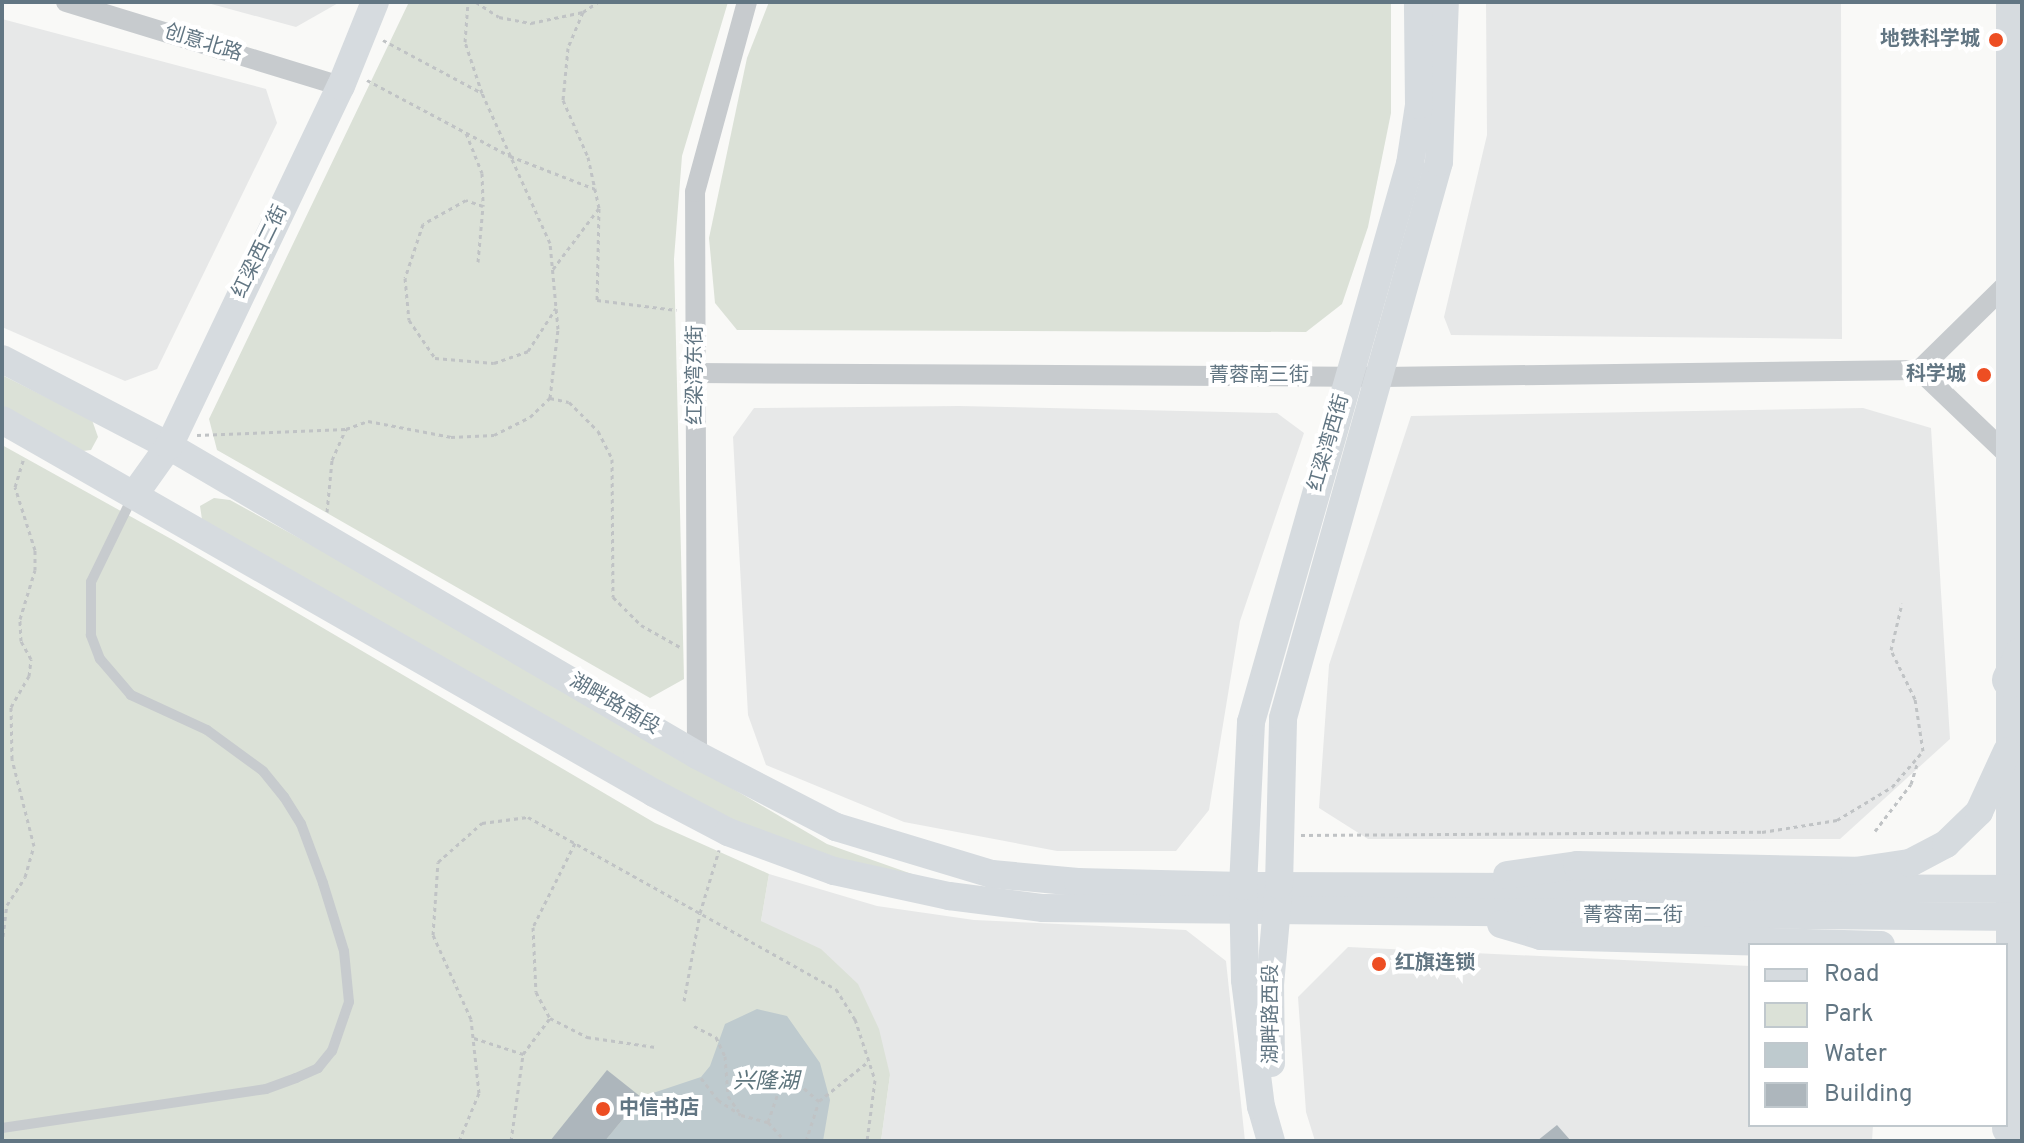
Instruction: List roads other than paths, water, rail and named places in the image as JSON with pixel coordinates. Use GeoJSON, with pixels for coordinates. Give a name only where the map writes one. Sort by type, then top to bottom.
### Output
{"type":"FeatureCollection","features":[{"type":"Feature","properties":{"kind":"main road","name":"红梁西二街"},"geometry":{"type":"LineString","coordinates":[[134,495],[171,441],[344,78],[375,2]]}},
{"type":"Feature","properties":{"kind":"main road","name":"红梁湾西街"},"geometry":{"type":"LineString","coordinates":[[1243,898],[1251,722],[1410,164],[1419,105],[1418,2]]}},
{"type":"Feature","properties":{"kind":"main road","name":"红梁湾西街"},"geometry":{"type":"LineString","coordinates":[[1278,898],[1283,718],[1382,377],[1439,162],[1445,2]]}},
{"type":"Feature","properties":{"kind":"main road"},"geometry":{"type":"LineString","coordinates":[[2010,2],[2010,457],[2016,668],[2011,743],[2008,1063],[2014,1133]]}},
{"type":"Feature","properties":{"kind":"main road","name":"湖畔路南段"},"geometry":{"type":"LineString","coordinates":[[2,359],[171,441],[324,536],[697,755],[836,827],[992,874],[1243,898]]}},
{"type":"Feature","properties":{"kind":"main road","name":"湖畔路南段"},"geometry":{"type":"LineString","coordinates":[[2,420],[728,832],[834,871],[949,896],[1043,908],[1278,898]]}},
{"type":"Feature","properties":{"kind":"main road"},"geometry":{"type":"LineString","coordinates":[[1805,943],[1541,936],[1471,902],[1512,873],[1577,865],[1855,871],[1910,863],[1946,844],[1979,812],[2011,743]]}},
{"type":"Feature","properties":{"kind":"main road","name":"菁蓉南二街"},"geometry":{"type":"LineString","coordinates":[[1471,902],[2022,889]]}},
{"type":"Feature","properties":{"kind":"main road","name":"湖畔路西段"},"geometry":{"type":"LineString","coordinates":[[1243,898],[1245,980],[1261,1107],[1271,1141]]}},
{"type":"Feature","properties":{"kind":"main road","name":"湖畔路西段"},"geometry":{"type":"LineString","coordinates":[[1278,898],[1270,985],[1272,1085],[1288,1141]]}},
{"type":"Feature","properties":{"kind":"main road","name":"菁蓉南二街"},"geometry":{"type":"LineString","coordinates":[[1278,898],[2022,917]]}},
{"type":"Feature","properties":{"kind":"street","name":"创意北路"},"geometry":{"type":"LineString","coordinates":[[66,2],[344,78]]}},
{"type":"Feature","properties":{"kind":"street","name":"红梁湾东街"},"geometry":{"type":"LineString","coordinates":[[697,755],[695,192],[747,2]]}},
{"type":"Feature","properties":{"kind":"street"},"geometry":{"type":"LineString","coordinates":[[2010,281],[1919,370],[2010,457]]}},
{"type":"Feature","properties":{"kind":"street","name":"菁蓉南三街"},"geometry":{"type":"LineString","coordinates":[[696,373],[1382,377],[1919,370]]}},
{"type":"Feature","properties":{"kind":"lane"},"geometry":{"type":"LineString","coordinates":[[2,1128],[266,1089],[318,1068],[346,1016],[344,951],[301,824],[284,797],[263,771],[207,730],[131,695],[100,659],[91,635],[91,582],[134,495]]}},
{"type":"Feature","properties":{"kind":"water","name":"兴隆湖"},"geometry":{"type":"Polygon","coordinates":[[[757,1009],[787,1016],[820,1063],[830,1100],[823,1141],[605,1141],[641,1097],[701,1077],[710,1066],[725,1024],[757,1009]]]}},
{"type":"Feature","properties":{"kind":"place","name":"地铁科学城"},"geometry":{"type":"Point","coordinates":[1996,40]}},
{"type":"Feature","properties":{"kind":"place","name":"科学城"},"geometry":{"type":"Point","coordinates":[1984,375]}},
{"type":"Feature","properties":{"kind":"place","name":"红旗连锁"},"geometry":{"type":"Point","coordinates":[1379,964]}},
{"type":"Feature","properties":{"kind":"place","name":"中信书店"},"geometry":{"type":"Point","coordinates":[603,1109]}}]}
